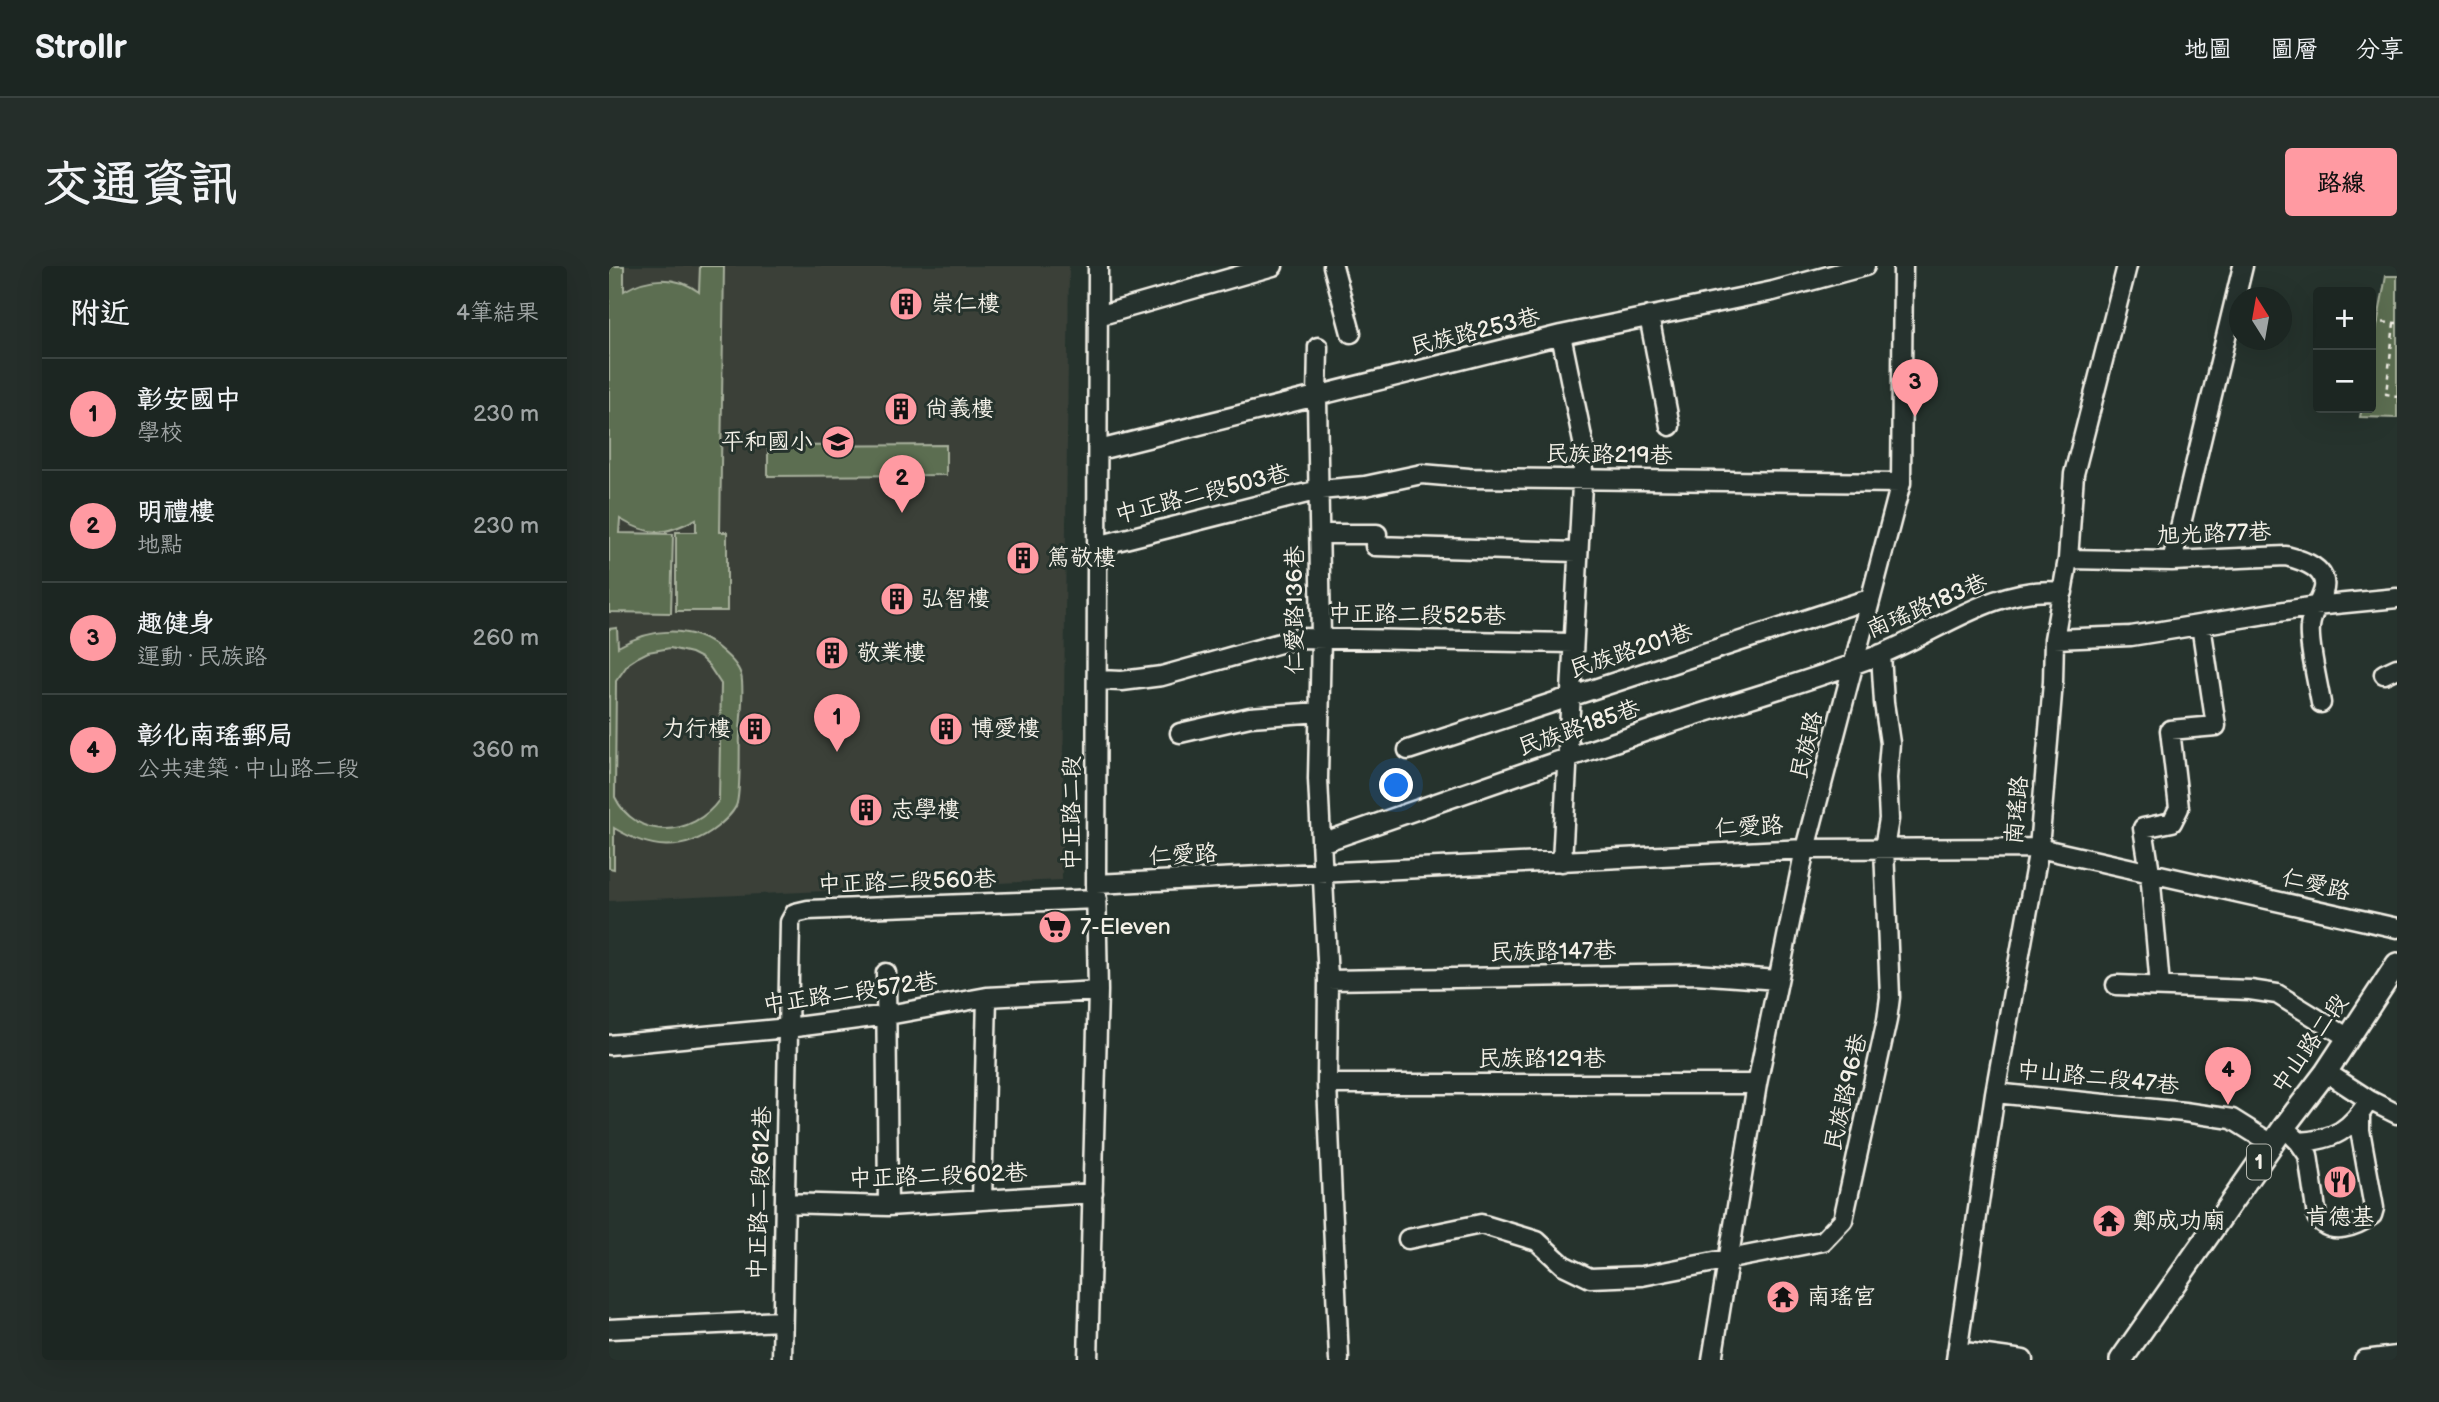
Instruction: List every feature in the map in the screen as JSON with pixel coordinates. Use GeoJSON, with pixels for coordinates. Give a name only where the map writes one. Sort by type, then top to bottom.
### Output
{"type":"FeatureCollection","features":[{"type":"Feature","properties":{"kind":"main road","name":"中山路二段"},"geometry":{"type":"LineString","coordinates":[[2121,1360],[2285,1137],[2347,1037],[2397,964]]}},
{"type":"Feature","properties":{"kind":"street","name":"中正路二段"},"geometry":{"type":"LineString","coordinates":[[1088,1360],[1098,991],[1098,266]]}},
{"type":"Feature","properties":{"kind":"street"},"geometry":{"type":"LineString","coordinates":[[1098,316],[1273,266]]}},
{"type":"Feature","properties":{"kind":"street"},"geometry":{"type":"LineString","coordinates":[[1333,266],[1351,333]]}},
{"type":"Feature","properties":{"kind":"street","name":"民族路253巷"},"geometry":{"type":"LineString","coordinates":[[1098,450],[1317,398],[1561,335],[1773,290],[1865,266]]}},
{"type":"Feature","properties":{"kind":"street","name":"民族路"},"geometry":{"type":"LineString","coordinates":[[1712,1360],[1757,1084],[1805,849],[1901,483],[1903,266]]}},
{"type":"Feature","properties":{"kind":"street","name":"南瑤路"},"geometry":{"type":"LineString","coordinates":[[1956,1356],[1995,1093],[2039,848],[2054,639],[2068,559],[2074,474],[2127,266]]}},
{"type":"Feature","properties":{"kind":"street"},"geometry":{"type":"LineString","coordinates":[[2172,561],[2243,266]]}},
{"type":"Feature","properties":{"kind":"street"},"geometry":{"type":"LineString","coordinates":[[1650,316],[1670,426]]}},
{"type":"Feature","properties":{"kind":"street"},"geometry":{"type":"LineString","coordinates":[[1561,335],[1584,447],[1562,862]]}},
{"type":"Feature","properties":{"kind":"street","name":"仁愛路136巷"},"geometry":{"type":"LineString","coordinates":[[1318,347],[1321,638],[1318,779],[1328,980],[1328,1084],[1339,1360]]}},
{"type":"Feature","properties":{"kind":"street","name":"民族路219巷"},"geometry":{"type":"LineString","coordinates":[[1319,490],[1365,486],[1422,474],[1469,478],[1901,483]]}},
{"type":"Feature","properties":{"kind":"street","name":"中正路二段503巷"},"geometry":{"type":"LineString","coordinates":[[1097,546],[1319,490]]}},
{"type":"Feature","properties":{"kind":"street"},"geometry":{"type":"LineString","coordinates":[[1320,534],[1377,534],[1375,546],[1577,552]]}},
{"type":"Feature","properties":{"kind":"street","name":"旭光路77巷"},"geometry":{"type":"LineString","coordinates":[[2068,559],[2172,561],[2285,556],[2316,568],[2324,579],[2324,590],[2315,606]]}},
{"type":"Feature","properties":{"kind":"street","name":"南瑤路183巷"},"geometry":{"type":"LineString","coordinates":[[1853,663],[1881,654],[1965,612],[2010,597],[2051,590],[2063,592]]}},
{"type":"Feature","properties":{"kind":"street"},"geometry":{"type":"LineString","coordinates":[[2054,639],[2131,636],[2315,606],[2397,598]]}},
{"type":"Feature","properties":{"kind":"street","name":"民族路201巷"},"geometry":{"type":"LineString","coordinates":[[1408,750],[1869,599]]}},
{"type":"Feature","properties":{"kind":"street"},"geometry":{"type":"LineString","coordinates":[[2315,606],[2309,629],[2321,703]]}},
{"type":"Feature","properties":{"kind":"street"},"geometry":{"type":"LineString","coordinates":[[2160,986],[2150,872],[2143,828],[2172,822],[2179,808],[2170,730],[2216,726],[2201,625]]}},
{"type":"Feature","properties":{"kind":"street","name":"中正路二段525巷"},"geometry":{"type":"LineString","coordinates":[[1098,680],[1122,681],[1163,676],[1298,638],[1573,643]]}},
{"type":"Feature","properties":{"kind":"street","name":"民族路96巷"},"geometry":{"type":"LineString","coordinates":[[1408,1239],[1481,1224],[1537,1241],[1563,1265],[1590,1278],[1642,1276],[1823,1241],[1843,1220],[1889,1009],[1884,848],[1889,819],[1887,778],[1890,743],[1881,654]]}},
{"type":"Feature","properties":{"kind":"street","name":"民族路185巷"},"geometry":{"type":"LineString","coordinates":[[1321,843],[1853,663]]}},
{"type":"Feature","properties":{"kind":"street"},"geometry":{"type":"LineString","coordinates":[[1180,733],[1250,717],[1320,712]]}},
{"type":"Feature","properties":{"kind":"street","name":"仁愛路"},"geometry":{"type":"LineString","coordinates":[[1097,892],[1324,872],[1805,849],[2039,848],[2397,928]]}},
{"type":"Feature","properties":{"kind":"street","name":"中正路二段560巷"},"geometry":{"type":"LineString","coordinates":[[788,1028],[790,922],[795,913],[1097,892]]}},
{"type":"Feature","properties":{"kind":"street"},"geometry":{"type":"LineString","coordinates":[[886,973],[888,1206]]}},
{"type":"Feature","properties":{"kind":"street","name":"民族路147巷"},"geometry":{"type":"LineString","coordinates":[[1328,980],[1695,974],[1778,980]]}},
{"type":"Feature","properties":{"kind":"street"},"geometry":{"type":"LineString","coordinates":[[2116,985],[2250,990],[2277,994],[2347,1037]]}},
{"type":"Feature","properties":{"kind":"street","name":"中正路二段572巷"},"geometry":{"type":"LineString","coordinates":[[609,1045],[788,1028],[987,997],[1098,991]]}},
{"type":"Feature","properties":{"kind":"street"},"geometry":{"type":"LineString","coordinates":[[982,1200],[987,997]]}},
{"type":"Feature","properties":{"kind":"street","name":"中正路二段612巷"},"geometry":{"type":"LineString","coordinates":[[782,1360],[788,1028]]}},
{"type":"Feature","properties":{"kind":"street"},"geometry":{"type":"LineString","coordinates":[[2326,1072],[2364,1107],[2397,1114]]}},
{"type":"Feature","properties":{"kind":"street","name":"民族路129巷"},"geometry":{"type":"LineString","coordinates":[[1328,1084],[1757,1084]]}},
{"type":"Feature","properties":{"kind":"street","name":"中山路二段47巷"},"geometry":{"type":"LineString","coordinates":[[1995,1093],[2129,1105],[2232,1119],[2285,1137]]}},
{"type":"Feature","properties":{"kind":"street"},"geometry":{"type":"LineString","coordinates":[[2285,1137],[2308,1155],[2317,1217],[2321,1222],[2337,1228],[2359,1225],[2372,1215],[2374,1208],[2360,1130],[2364,1107]]}},
{"type":"Feature","properties":{"kind":"street"},"geometry":{"type":"LineString","coordinates":[[2285,1137],[2325,1140],[2345,1129],[2364,1107]]}},
{"type":"Feature","properties":{"kind":"street","name":"中正路二段602巷"},"geometry":{"type":"LineString","coordinates":[[785,1203],[888,1206],[1093,1193]]}},
{"type":"Feature","properties":{"kind":"street"},"geometry":{"type":"LineString","coordinates":[[609,1329],[781,1321]]}},
{"type":"Feature","properties":{"kind":"street"},"geometry":{"type":"LineString","coordinates":[[1956,1356],[2024,1360]]}},
{"type":"Feature","properties":{"kind":"street"},"geometry":{"type":"LineString","coordinates":[[2364,1360],[2397,1356]]}},
{"type":"Feature","properties":{"kind":"path"},"geometry":{"type":"LineString","coordinates":[[2376,322],[2395,323],[2386,394],[2397,396]]}},
{"type":"Feature","properties":{"kind":"shaded area"},"geometry":{"type":"Polygon","coordinates":[[[609,266],[1069,266],[1062,880],[609,901],[609,266]]]}},
{"type":"Feature","properties":{"kind":"green space"},"geometry":{"type":"Polygon","coordinates":[[[609,266],[624,266],[624,291],[642,283],[661,280],[681,283],[699,292],[700,266],[724,266],[720,532],[727,532],[727,611],[676,611],[676,532],[696,532],[696,519],[658,532],[640,529],[620,519],[619,533],[673,534],[671,613],[609,612],[609,266]]]}},
{"type":"Feature","properties":{"kind":"green space"},"geometry":{"type":"Polygon","coordinates":[[[2386,276],[2397,276],[2397,418],[2360,417],[2361,413],[2376,413],[2376,331],[2386,276]]]}},
{"type":"Feature","properties":{"kind":"green space"},"geometry":{"type":"Polygon","coordinates":[[[946,445],[946,475],[768,476],[768,446],[946,445]]]}},
{"type":"Feature","properties":{"kind":"green space"},"geometry":{"type":"Polygon","coordinates":[[[617,628],[618,647],[657,633],[697,636],[721,650],[733,661],[741,675],[743,688],[739,787],[734,810],[720,825],[704,836],[679,845],[666,846],[640,841],[614,828],[614,869],[609,868],[609,629],[617,628]],[[670,648],[648,652],[629,663],[616,681],[615,797],[624,811],[636,821],[650,827],[680,827],[708,812],[719,800],[721,684],[709,666],[691,653],[670,648]]]}},
{"type":"Feature","properties":{"kind":"place","name":"崇仁樓"},"geometry":{"type":"Point","coordinates":[906,304]}},
{"type":"Feature","properties":{"kind":"place","name":"尚義樓"},"geometry":{"type":"Point","coordinates":[901,409]}},
{"type":"Feature","properties":{"kind":"place","name":"趣健身"},"geometry":{"type":"Point","coordinates":[1915,417]}},
{"type":"Feature","properties":{"kind":"place","name":"平和國小"},"geometry":{"type":"Point","coordinates":[838,442]}},
{"type":"Feature","properties":{"kind":"place","name":"明禮樓"},"geometry":{"type":"Point","coordinates":[902,513]}},
{"type":"Feature","properties":{"kind":"place","name":"篤敬樓"},"geometry":{"type":"Point","coordinates":[1023,558]}},
{"type":"Feature","properties":{"kind":"place","name":"弘智樓"},"geometry":{"type":"Point","coordinates":[897,599]}},
{"type":"Feature","properties":{"kind":"place","name":"敬業樓"},"geometry":{"type":"Point","coordinates":[832,653]}},
{"type":"Feature","properties":{"kind":"place","name":"力行樓"},"geometry":{"type":"Point","coordinates":[755,729]}},
{"type":"Feature","properties":{"kind":"place","name":"博愛樓"},"geometry":{"type":"Point","coordinates":[946,729]}},
{"type":"Feature","properties":{"kind":"place","name":"彰安國中"},"geometry":{"type":"Point","coordinates":[837,752]}},
{"type":"Feature","properties":{"kind":"place","name":"志學樓"},"geometry":{"type":"Point","coordinates":[866,810]}},
{"type":"Feature","properties":{"kind":"place","name":"7-Eleven"},"geometry":{"type":"Point","coordinates":[1055,927]}},
{"type":"Feature","properties":{"kind":"place","name":"彰化南瑤郵局"},"geometry":{"type":"Point","coordinates":[2228,1105]}},
{"type":"Feature","properties":{"kind":"place","name":"肯德基"},"geometry":{"type":"Point","coordinates":[2340,1182]}},
{"type":"Feature","properties":{"kind":"place","name":"鄭成功廟"},"geometry":{"type":"Point","coordinates":[2109,1221]}},
{"type":"Feature","properties":{"kind":"place","name":"南瑤宮"},"geometry":{"type":"Point","coordinates":[1783,1297]}}]}
